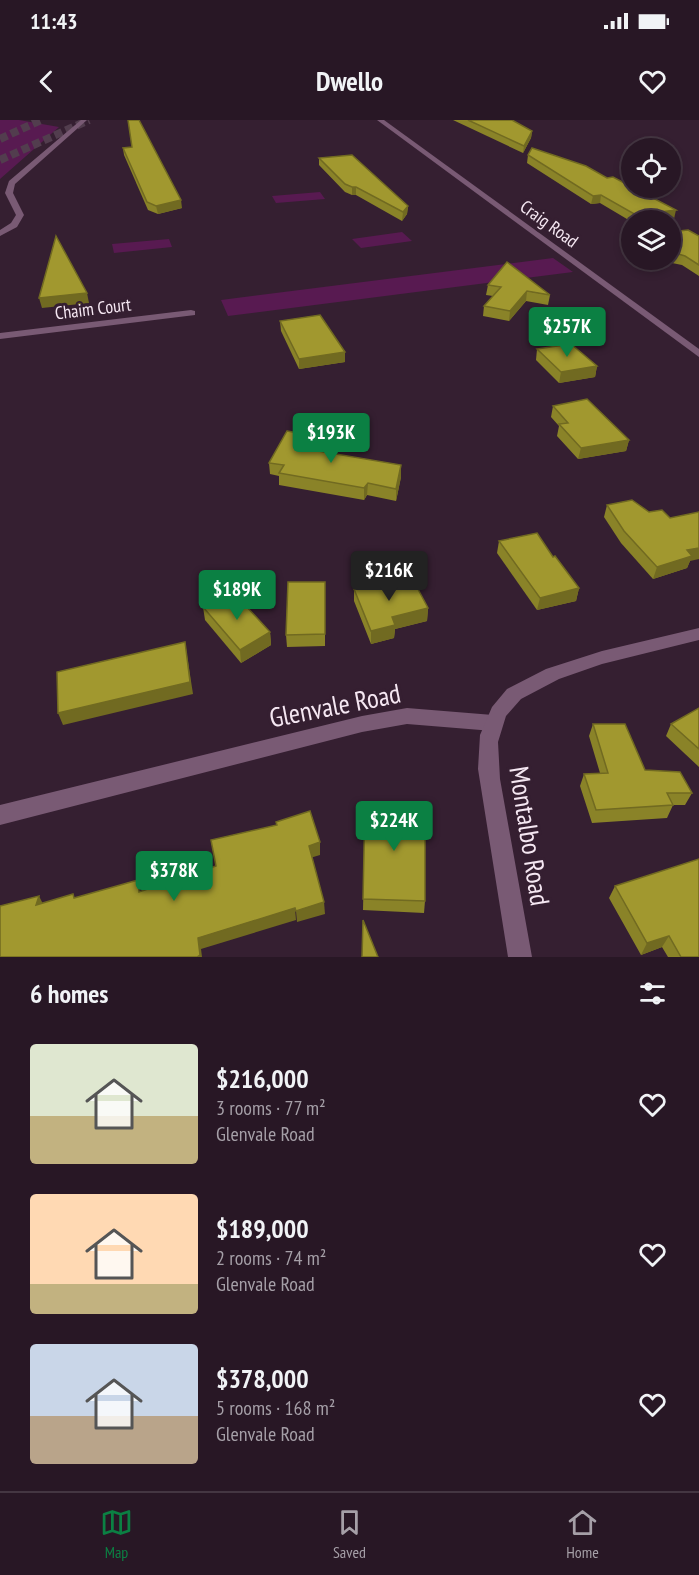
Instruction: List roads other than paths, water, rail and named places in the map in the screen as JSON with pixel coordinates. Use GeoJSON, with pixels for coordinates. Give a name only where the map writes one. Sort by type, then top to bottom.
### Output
{"type":"FeatureCollection","features":[{"type":"Feature","properties":{"kind":"street"},"geometry":{"type":"LineString","coordinates":[[0,234],[14,225],[20,215],[9,193],[12,183],[84,120]]}},
{"type":"Feature","properties":{"kind":"street","name":"Craig Road"},"geometry":{"type":"LineString","coordinates":[[380,120],[699,354]]}},
{"type":"Feature","properties":{"kind":"street","name":"Chaim Court"},"geometry":{"type":"LineString","coordinates":[[0,336],[191,313]]}},
{"type":"Feature","properties":{"kind":"street"},"geometry":{"type":"LineString","coordinates":[[493,723],[500,708],[514,694],[545,678],[581,665],[699,634]]}},
{"type":"Feature","properties":{"kind":"street","name":"Glenvale Road"},"geometry":{"type":"LineString","coordinates":[[0,815],[260,748],[384,720],[406,716],[493,723]]}},
{"type":"Feature","properties":{"kind":"street","name":"Montalbo Road"},"geometry":{"type":"LineString","coordinates":[[493,723],[488,750],[491,788],[520,957]]}},
{"type":"Feature","properties":{"kind":"tunnel"},"geometry":{"type":"LineString","coordinates":[[0,139],[41,120]]}},
{"type":"Feature","properties":{"kind":"tunnel"},"geometry":{"type":"LineString","coordinates":[[0,160],[89,120]]}}]}
